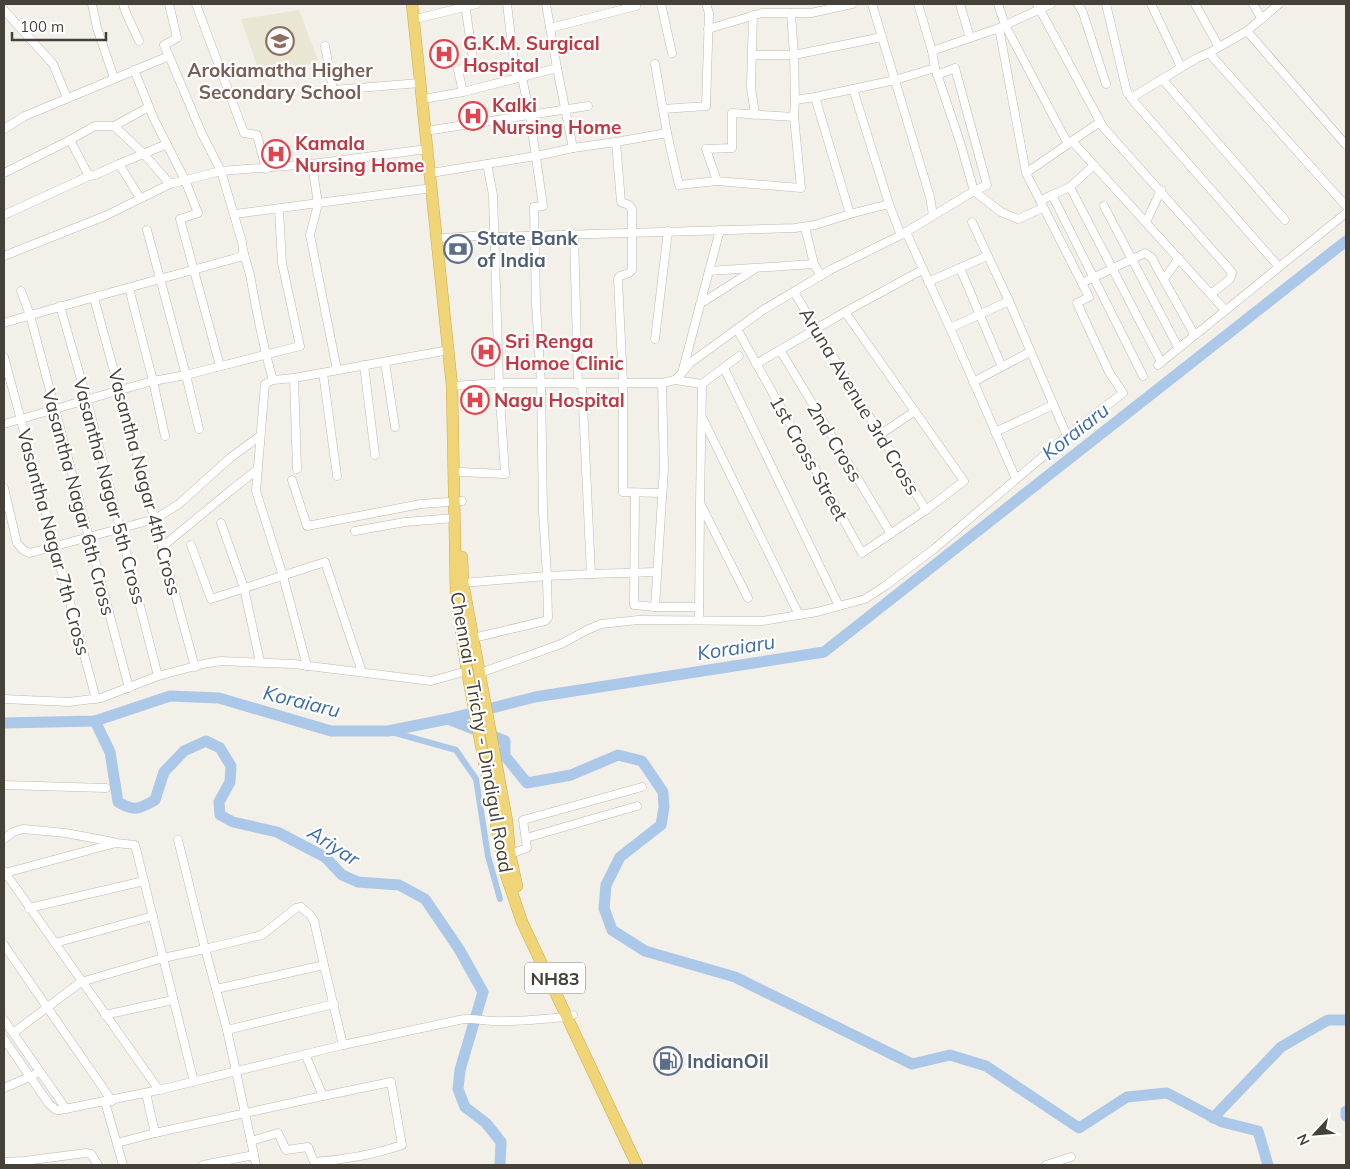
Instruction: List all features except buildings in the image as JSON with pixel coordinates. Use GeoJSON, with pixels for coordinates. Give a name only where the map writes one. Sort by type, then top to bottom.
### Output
{"type":"FeatureCollection","features":[{"type":"Feature","properties":{"kind":"highway","name":"Chennai - Trichy - Dindigul Road"},"geometry":{"type":"LineString","coordinates":[[412,4],[429,98],[437,172],[435,188],[449,350],[455,385],[458,501],[463,583],[480,676],[505,872],[522,922],[643,1165]]}},
{"type":"Feature","properties":{"kind":"highway","name":"Chennai - Trichy - Dindigul Road"},"geometry":{"type":"LineString","coordinates":[[418,4],[416,18],[420,82],[427,149],[444,238],[455,385],[461,472],[455,518],[454,565],[456,597],[468,674],[494,781],[507,821],[515,881],[534,932],[636,1165]]}},
{"type":"Feature","properties":{"kind":"street"},"geometry":{"type":"LineString","coordinates":[[92,4],[97,28],[114,78]]}},
{"type":"Feature","properties":{"kind":"street"},"geometry":{"type":"LineString","coordinates":[[123,4],[138,41]]}},
{"type":"Feature","properties":{"kind":"street"},"geometry":{"type":"LineString","coordinates":[[196,4],[244,133],[257,135],[266,169]]}},
{"type":"Feature","properties":{"kind":"street"},"geometry":{"type":"LineString","coordinates":[[416,18],[465,5],[476,4]]}},
{"type":"Feature","properties":{"kind":"street"},"geometry":{"type":"LineString","coordinates":[[473,638],[545,621],[548,618],[534,206],[543,206],[530,116],[519,77],[507,4]]}},
{"type":"Feature","properties":{"kind":"street"},"geometry":{"type":"LineString","coordinates":[[546,4],[573,148]]}},
{"type":"Feature","properties":{"kind":"street"},"geometry":{"type":"LineString","coordinates":[[661,4],[672,53]]}},
{"type":"Feature","properties":{"kind":"street"},"geometry":{"type":"LineString","coordinates":[[664,109],[706,106],[709,13],[706,4]]}},
{"type":"Feature","properties":{"kind":"street"},"geometry":{"type":"LineString","coordinates":[[708,29],[762,13],[811,13],[852,4]]}},
{"type":"Feature","properties":{"kind":"street"},"geometry":{"type":"LineString","coordinates":[[872,4],[930,198],[933,216]]}},
{"type":"Feature","properties":{"kind":"street"},"geometry":{"type":"LineString","coordinates":[[918,4],[936,71],[974,191],[1001,212],[1018,219],[1042,205],[1052,195],[1070,187],[1093,166]]}},
{"type":"Feature","properties":{"kind":"street"},"geometry":{"type":"LineString","coordinates":[[960,4],[970,38]]}},
{"type":"Feature","properties":{"kind":"street"},"geometry":{"type":"LineString","coordinates":[[480,676],[561,644],[601,624],[638,620],[762,621],[799,615],[865,599],[934,549],[1068,436],[1123,393],[1109,372],[1077,303],[1089,297],[1026,174],[998,4]]}},
{"type":"Feature","properties":{"kind":"street"},"geometry":{"type":"LineString","coordinates":[[932,51],[1002,27],[1038,6],[1051,4]]}},
{"type":"Feature","properties":{"kind":"street"},"geometry":{"type":"LineString","coordinates":[[1078,4],[1083,13],[1106,84]]}},
{"type":"Feature","properties":{"kind":"street"},"geometry":{"type":"LineString","coordinates":[[1106,4],[1127,92],[1279,267]]}},
{"type":"Feature","properties":{"kind":"street"},"geometry":{"type":"LineString","coordinates":[[1150,4],[1182,67]]}},
{"type":"Feature","properties":{"kind":"street"},"geometry":{"type":"LineString","coordinates":[[1194,4],[1219,47]]}},
{"type":"Feature","properties":{"kind":"street"},"geometry":{"type":"LineString","coordinates":[[1253,4],[1262,19]]}},
{"type":"Feature","properties":{"kind":"street"},"geometry":{"type":"LineString","coordinates":[[1132,98],[1164,80],[1182,67],[1247,32],[1279,4]]}},
{"type":"Feature","properties":{"kind":"street"},"geometry":{"type":"LineString","coordinates":[[172,5],[177,38],[164,45],[202,134],[221,171],[251,278],[253,297],[273,380]]}},
{"type":"Feature","properties":{"kind":"street"},"geometry":{"type":"LineString","coordinates":[[463,92],[458,70],[474,66],[465,5]]}},
{"type":"Feature","properties":{"kind":"street"},"geometry":{"type":"LineString","coordinates":[[550,28],[636,6]]}},
{"type":"Feature","properties":{"kind":"street"},"geometry":{"type":"LineString","coordinates":[[1038,6],[1103,127],[1161,190],[1232,273],[1230,279],[1211,294]]}},
{"type":"Feature","properties":{"kind":"street"},"geometry":{"type":"LineString","coordinates":[[4,10],[52,64],[67,98]]}},
{"type":"Feature","properties":{"kind":"street"},"geometry":{"type":"LineString","coordinates":[[655,64],[667,133],[679,185],[717,181],[801,188],[794,117],[794,55],[791,13]]}},
{"type":"Feature","properties":{"kind":"street"},"geometry":{"type":"LineString","coordinates":[[753,15],[751,88],[755,115]]}},
{"type":"Feature","properties":{"kind":"street"},"geometry":{"type":"LineString","coordinates":[[1002,27],[1070,143],[1146,222],[1225,310]]}},
{"type":"Feature","properties":{"kind":"street"},"geometry":{"type":"LineString","coordinates":[[1247,32],[1346,145]]}},
{"type":"Feature","properties":{"kind":"street"},"geometry":{"type":"LineString","coordinates":[[753,55],[794,55],[882,37]]}},
{"type":"Feature","properties":{"kind":"street"},"geometry":{"type":"LineString","coordinates":[[325,46],[333,90],[420,82]]}},
{"type":"Feature","properties":{"kind":"street"},"geometry":{"type":"LineString","coordinates":[[1210,53],[1346,206]]}},
{"type":"Feature","properties":{"kind":"street"},"geometry":{"type":"LineString","coordinates":[[4,129],[25,116],[169,56]]}},
{"type":"Feature","properties":{"kind":"street"},"geometry":{"type":"LineString","coordinates":[[429,98],[463,92],[557,68]]}},
{"type":"Feature","properties":{"kind":"street"},"geometry":{"type":"LineString","coordinates":[[675,380],[690,364],[763,310],[821,276],[903,234],[987,185],[955,68],[795,100]]}},
{"type":"Feature","properties":{"kind":"street"},"geometry":{"type":"LineString","coordinates":[[134,70],[149,107],[185,180],[198,214],[180,219],[220,366]]}},
{"type":"Feature","properties":{"kind":"street"},"geometry":{"type":"LineString","coordinates":[[1164,80],[1285,220]]}},
{"type":"Feature","properties":{"kind":"street"},"geometry":{"type":"LineString","coordinates":[[853,89],[889,204],[950,328],[1016,479]]}},
{"type":"Feature","properties":{"kind":"street"},"geometry":{"type":"LineString","coordinates":[[815,97],[850,214]]}},
{"type":"Feature","properties":{"kind":"street"},"geometry":{"type":"LineString","coordinates":[[432,130],[588,106]]}},
{"type":"Feature","properties":{"kind":"street"},"geometry":{"type":"LineString","coordinates":[[4,171],[95,126],[114,126],[149,107]]}},
{"type":"Feature","properties":{"kind":"street"},"geometry":{"type":"LineString","coordinates":[[717,181],[706,150],[732,148],[732,113],[794,117]]}},
{"type":"Feature","properties":{"kind":"street"},"geometry":{"type":"LineString","coordinates":[[1026,174],[1100,122]]}},
{"type":"Feature","properties":{"kind":"street"},"geometry":{"type":"LineString","coordinates":[[114,126],[170,184]]}},
{"type":"Feature","properties":{"kind":"street"},"geometry":{"type":"LineString","coordinates":[[437,172],[667,133]]}},
{"type":"Feature","properties":{"kind":"street"},"geometry":{"type":"LineString","coordinates":[[70,140],[89,176]]}},
{"type":"Feature","properties":{"kind":"street"},"geometry":{"type":"LineString","coordinates":[[616,142],[621,202],[629,205],[632,210],[632,270],[618,279],[623,383],[623,492],[662,493]]}},
{"type":"Feature","properties":{"kind":"street"},"geometry":{"type":"LineString","coordinates":[[4,215],[89,176],[167,144]]}},
{"type":"Feature","properties":{"kind":"street"},"geometry":{"type":"LineString","coordinates":[[4,256],[105,216],[170,184],[185,180],[221,171],[266,169],[427,149]]}},
{"type":"Feature","properties":{"kind":"street"},"geometry":{"type":"LineString","coordinates":[[119,164],[140,198]]}},
{"type":"Feature","properties":{"kind":"street"},"geometry":{"type":"LineString","coordinates":[[312,164],[318,204],[310,236],[337,370]]}},
{"type":"Feature","properties":{"kind":"street"},"geometry":{"type":"LineString","coordinates":[[461,472],[505,474],[499,383],[493,195],[487,164]]}},
{"type":"Feature","properties":{"kind":"street"},"geometry":{"type":"LineString","coordinates":[[1070,187],[1159,363],[1346,213]]}},
{"type":"Feature","properties":{"kind":"street"},"geometry":{"type":"LineString","coordinates":[[234,214],[435,188]]}},
{"type":"Feature","properties":{"kind":"street"},"geometry":{"type":"LineString","coordinates":[[1146,222],[1161,190]]}},
{"type":"Feature","properties":{"kind":"street"},"geometry":{"type":"LineString","coordinates":[[1052,195],[1143,376]]}},
{"type":"Feature","properties":{"kind":"street"},"geometry":{"type":"LineString","coordinates":[[444,238],[804,227],[889,204]]}},
{"type":"Feature","properties":{"kind":"street"},"geometry":{"type":"LineString","coordinates":[[1104,206],[1178,347]]}},
{"type":"Feature","properties":{"kind":"street"},"geometry":{"type":"LineString","coordinates":[[4,424],[21,417],[153,381],[186,375],[300,346],[282,263],[279,209]]}},
{"type":"Feature","properties":{"kind":"street"},"geometry":{"type":"LineString","coordinates":[[972,222],[1068,436]]}},
{"type":"Feature","properties":{"kind":"street"},"geometry":{"type":"LineString","coordinates":[[804,227],[814,264],[821,276]]}},
{"type":"Feature","properties":{"kind":"street"},"geometry":{"type":"LineString","coordinates":[[147,230],[199,430]]}},
{"type":"Feature","properties":{"kind":"street"},"geometry":{"type":"LineString","coordinates":[[682,373],[720,230]]}},
{"type":"Feature","properties":{"kind":"street"},"geometry":{"type":"LineString","coordinates":[[655,339],[668,231]]}},
{"type":"Feature","properties":{"kind":"street"},"geometry":{"type":"LineString","coordinates":[[574,234],[591,574]]}},
{"type":"Feature","properties":{"kind":"street"},"geometry":{"type":"LineString","coordinates":[[1082,283],[1145,252],[1152,258],[1194,334]]}},
{"type":"Feature","properties":{"kind":"street"},"geometry":{"type":"LineString","coordinates":[[4,323],[240,257],[243,253]]}},
{"type":"Feature","properties":{"kind":"street"},"geometry":{"type":"LineString","coordinates":[[928,282],[987,256]]}},
{"type":"Feature","properties":{"kind":"street"},"geometry":{"type":"LineString","coordinates":[[1164,280],[1179,258]]}},
{"type":"Feature","properties":{"kind":"street"},"geometry":{"type":"LineString","coordinates":[[709,271],[814,264]]}},
{"type":"Feature","properties":{"kind":"street"},"geometry":{"type":"LineString","coordinates":[[700,304],[757,268]]}},
{"type":"Feature","properties":{"kind":"street"},"geometry":{"type":"LineString","coordinates":[[960,268],[1002,367]]}},
{"type":"Feature","properties":{"kind":"street"},"geometry":{"type":"LineString","coordinates":[[756,364],[922,270]]}},
{"type":"Feature","properties":{"kind":"street"},"geometry":{"type":"LineString","coordinates":[[128,288],[153,381],[165,436]]}},
{"type":"Feature","properties":{"kind":"street","name":"Vasantha Nagar 6th Cross"},"geometry":{"type":"LineString","coordinates":[[21,292],[30,316],[129,688]]}},
{"type":"Feature","properties":{"kind":"street","name":"Aruna Avenue 3rd Cross"},"geometry":{"type":"LineString","coordinates":[[794,292],[926,510]]}},
{"type":"Feature","properties":{"kind":"street","name":"Vasantha Nagar 4th Cross"},"geometry":{"type":"LineString","coordinates":[[94,298],[195,667]]}},
{"type":"Feature","properties":{"kind":"street"},"geometry":{"type":"LineString","coordinates":[[950,328],[1009,301]]}},
{"type":"Feature","properties":{"kind":"street","name":"Vasantha Nagar 5th Cross"},"geometry":{"type":"LineString","coordinates":[[60,306],[87,400],[158,676]]}},
{"type":"Feature","properties":{"kind":"street"},"geometry":{"type":"LineString","coordinates":[[845,312],[964,482],[891,534]]}},
{"type":"Feature","properties":{"kind":"street","name":"1st Cross Street"},"geometry":{"type":"LineString","coordinates":[[738,329],[862,553],[891,534]]}},
{"type":"Feature","properties":{"kind":"street"},"geometry":{"type":"LineString","coordinates":[[308,666],[283,576],[256,491],[266,384],[273,380],[294,378],[449,350]]}},
{"type":"Feature","properties":{"kind":"street","name":"2nd Cross"},"geometry":{"type":"LineString","coordinates":[[780,350],[891,534]]}},
{"type":"Feature","properties":{"kind":"street"},"geometry":{"type":"LineString","coordinates":[[973,382],[1030,352]]}},
{"type":"Feature","properties":{"kind":"street"},"geometry":{"type":"LineString","coordinates":[[455,385],[499,383],[662,383],[675,380],[702,384],[740,356]]}},
{"type":"Feature","properties":{"kind":"street","name":"Vasantha Nagar 7th Cross"},"geometry":{"type":"LineString","coordinates":[[4,357],[96,699]]}},
{"type":"Feature","properties":{"kind":"street"},"geometry":{"type":"LineString","coordinates":[[385,362],[395,427]]}},
{"type":"Feature","properties":{"kind":"street"},"geometry":{"type":"LineString","coordinates":[[364,365],[375,456]]}},
{"type":"Feature","properties":{"kind":"street"},"geometry":{"type":"LineString","coordinates":[[724,368],[839,606]]}},
{"type":"Feature","properties":{"kind":"street"},"geometry":{"type":"LineString","coordinates":[[323,372],[337,476]]}},
{"type":"Feature","properties":{"kind":"street"},"geometry":{"type":"LineString","coordinates":[[294,378],[297,469]]}},
{"type":"Feature","properties":{"kind":"street"},"geometry":{"type":"LineString","coordinates":[[655,608],[664,468],[662,383]]}},
{"type":"Feature","properties":{"kind":"street"},"geometry":{"type":"LineString","coordinates":[[699,620],[702,384]]}},
{"type":"Feature","properties":{"kind":"street"},"geometry":{"type":"LineString","coordinates":[[995,432],[1053,405]]}},
{"type":"Feature","properties":{"kind":"street"},"geometry":{"type":"LineString","coordinates":[[881,434],[915,411]]}},
{"type":"Feature","properties":{"kind":"street"},"geometry":{"type":"LineString","coordinates":[[701,417],[799,615]]}},
{"type":"Feature","properties":{"kind":"street"},"geometry":{"type":"LineString","coordinates":[[4,488],[17,543],[23,550],[30,553],[155,519],[179,504],[230,458],[260,436]]}},
{"type":"Feature","properties":{"kind":"street"},"geometry":{"type":"LineString","coordinates":[[162,547],[257,470]]}},
{"type":"Feature","properties":{"kind":"street"},"geometry":{"type":"LineString","coordinates":[[292,480],[307,526],[421,504],[458,501]]}},
{"type":"Feature","properties":{"kind":"street"},"geometry":{"type":"LineString","coordinates":[[635,493],[634,605],[655,608],[698,606]]}},
{"type":"Feature","properties":{"kind":"street"},"geometry":{"type":"LineString","coordinates":[[700,503],[748,598]]}},
{"type":"Feature","properties":{"kind":"street"},"geometry":{"type":"LineString","coordinates":[[356,531],[405,522],[455,518]]}},
{"type":"Feature","properties":{"kind":"street"},"geometry":{"type":"LineString","coordinates":[[221,523],[244,588],[260,662]]}},
{"type":"Feature","properties":{"kind":"street"},"geometry":{"type":"LineString","coordinates":[[191,545],[211,599],[325,562],[362,672]]}},
{"type":"Feature","properties":{"kind":"street"},"geometry":{"type":"LineString","coordinates":[[463,583],[547,576],[657,572]]}},
{"type":"Feature","properties":{"kind":"street"},"geometry":{"type":"LineString","coordinates":[[4,699],[69,702],[96,699],[158,676],[221,661],[308,666],[432,681],[468,674]]}},
{"type":"Feature","properties":{"kind":"street"},"geometry":{"type":"LineString","coordinates":[[4,785],[106,788]]}},
{"type":"Feature","properties":{"kind":"street"},"geometry":{"type":"LineString","coordinates":[[510,854],[527,848],[523,820],[642,787]]}},
{"type":"Feature","properties":{"kind":"street"},"geometry":{"type":"LineString","coordinates":[[526,838],[637,806]]}},
{"type":"Feature","properties":{"kind":"street"},"geometry":{"type":"LineString","coordinates":[[4,839],[13,832],[23,829],[66,833],[136,844],[152,916],[194,1082]]}},
{"type":"Feature","properties":{"kind":"street"},"geometry":{"type":"LineString","coordinates":[[178,840],[227,1030],[256,1165]]}},
{"type":"Feature","properties":{"kind":"street"},"geometry":{"type":"LineString","coordinates":[[116,842],[4,872],[160,1090]]}},
{"type":"Feature","properties":{"kind":"street"},"geometry":{"type":"LineString","coordinates":[[29,908],[144,881]]}},
{"type":"Feature","properties":{"kind":"street"},"geometry":{"type":"LineString","coordinates":[[13,1033],[81,982],[163,958],[262,936],[296,908],[302,907],[314,921],[342,1045]]}},
{"type":"Feature","properties":{"kind":"street"},"geometry":{"type":"LineString","coordinates":[[55,943],[152,916]]}},
{"type":"Feature","properties":{"kind":"street"},"geometry":{"type":"LineString","coordinates":[[4,945],[109,1101],[123,1165]]}},
{"type":"Feature","properties":{"kind":"street"},"geometry":{"type":"LineString","coordinates":[[216,990],[324,965]]}},
{"type":"Feature","properties":{"kind":"street"},"geometry":{"type":"LineString","coordinates":[[105,1015],[173,1000]]}},
{"type":"Feature","properties":{"kind":"street"},"geometry":{"type":"LineString","coordinates":[[227,1030],[334,1004]]}},
{"type":"Feature","properties":{"kind":"street"},"geometry":{"type":"LineString","coordinates":[[4,1039],[52,1108],[66,1110],[194,1082],[342,1045],[467,1018],[494,1021],[570,1016]]}},
{"type":"Feature","properties":{"kind":"street"},"geometry":{"type":"LineString","coordinates":[[4,1020],[66,1110]]}},
{"type":"Feature","properties":{"kind":"street"},"geometry":{"type":"LineString","coordinates":[[305,1054],[323,1096]]}},
{"type":"Feature","properties":{"kind":"street"},"geometry":{"type":"LineString","coordinates":[[4,1088],[41,1073]]}},
{"type":"Feature","properties":{"kind":"street"},"geometry":{"type":"LineString","coordinates":[[117,1143],[155,1133],[391,1082],[402,1145],[388,1150],[314,1162],[308,1147],[286,1150],[278,1133],[251,1142]]}},
{"type":"Feature","properties":{"kind":"street"},"geometry":{"type":"LineString","coordinates":[[146,1093],[155,1133]]}},
{"type":"Feature","properties":{"kind":"street"},"geometry":{"type":"LineString","coordinates":[[4,1162],[24,1163],[86,1153],[91,1154],[98,1165]]}},
{"type":"Feature","properties":{"kind":"street"},"geometry":{"type":"LineString","coordinates":[[203,1165],[254,1155]]}},
{"type":"Feature","properties":{"kind":"street"},"geometry":{"type":"LineString","coordinates":[[1046,1165],[1071,1157]]}},
{"type":"Feature","properties":{"kind":"shaded area","name":"Arokiamatha Higher Secondary School"},"geometry":{"type":"Polygon","coordinates":[[[299,10],[319,63],[259,71],[241,19],[299,10]]]}},
{"type":"Feature","properties":{"kind":"waterway","name":"Koraiaru"},"geometry":{"type":"LineString","coordinates":[[4,723],[95,721],[170,696],[219,698],[331,731],[388,731],[448,719],[535,697],[824,652],[1346,241]]}},
{"type":"Feature","properties":{"kind":"waterway"},"geometry":{"type":"LineString","coordinates":[[448,719],[505,741],[505,756],[527,783],[571,775],[618,755],[642,761],[663,792],[664,807],[661,825],[620,857],[606,885],[604,908],[612,930],[645,951],[735,977],[912,1064],[950,1055],[986,1066],[1079,1128],[1127,1097],[1167,1093],[1222,1122],[1258,1131],[1268,1165]]}},
{"type":"Feature","properties":{"kind":"waterway","name":"Ariyar"},"geometry":{"type":"LineString","coordinates":[[95,721],[110,752],[118,802],[137,808],[155,800],[164,772],[184,751],[206,741],[220,748],[231,766],[230,782],[219,802],[220,815],[233,822],[277,832],[325,857],[342,875],[358,882],[399,885],[425,899],[459,949],[483,992],[460,1070],[458,1089],[465,1107],[486,1123],[501,1142],[500,1165]]}},
{"type":"Feature","properties":{"kind":"waterway"},"geometry":{"type":"LineString","coordinates":[[388,731],[456,750],[476,779],[488,856],[500,899]]}},
{"type":"Feature","properties":{"kind":"waterway"},"geometry":{"type":"LineString","coordinates":[[1213,1118],[1281,1047],[1328,1020],[1346,1020]]}},
{"type":"Feature","properties":{"kind":"waterway"},"geometry":{"type":"LineString","coordinates":[[1346,1111],[1346,1116]]}},
{"type":"Feature","properties":{"kind":"place","name":"Arokiamatha Higher Secondary School"},"geometry":{"type":"Point","coordinates":[280,41]}},
{"type":"Feature","properties":{"kind":"place","name":"G.K.M. Surgical Hospital"},"geometry":{"type":"Point","coordinates":[444,54]}},
{"type":"Feature","properties":{"kind":"place","name":"Kalki Nursing Home"},"geometry":{"type":"Point","coordinates":[473,116]}},
{"type":"Feature","properties":{"kind":"place","name":"Kamala Nursing Home"},"geometry":{"type":"Point","coordinates":[276,154]}},
{"type":"Feature","properties":{"kind":"place","name":"State Bank of India"},"geometry":{"type":"Point","coordinates":[458,249]}},
{"type":"Feature","properties":{"kind":"place","name":"Sri Renga Homoe Clinic"},"geometry":{"type":"Point","coordinates":[486,352]}},
{"type":"Feature","properties":{"kind":"place","name":"Nagu Hospital"},"geometry":{"type":"Point","coordinates":[475,400]}},
{"type":"Feature","properties":{"kind":"place","name":"IndianOil"},"geometry":{"type":"Point","coordinates":[668,1061]}}]}
